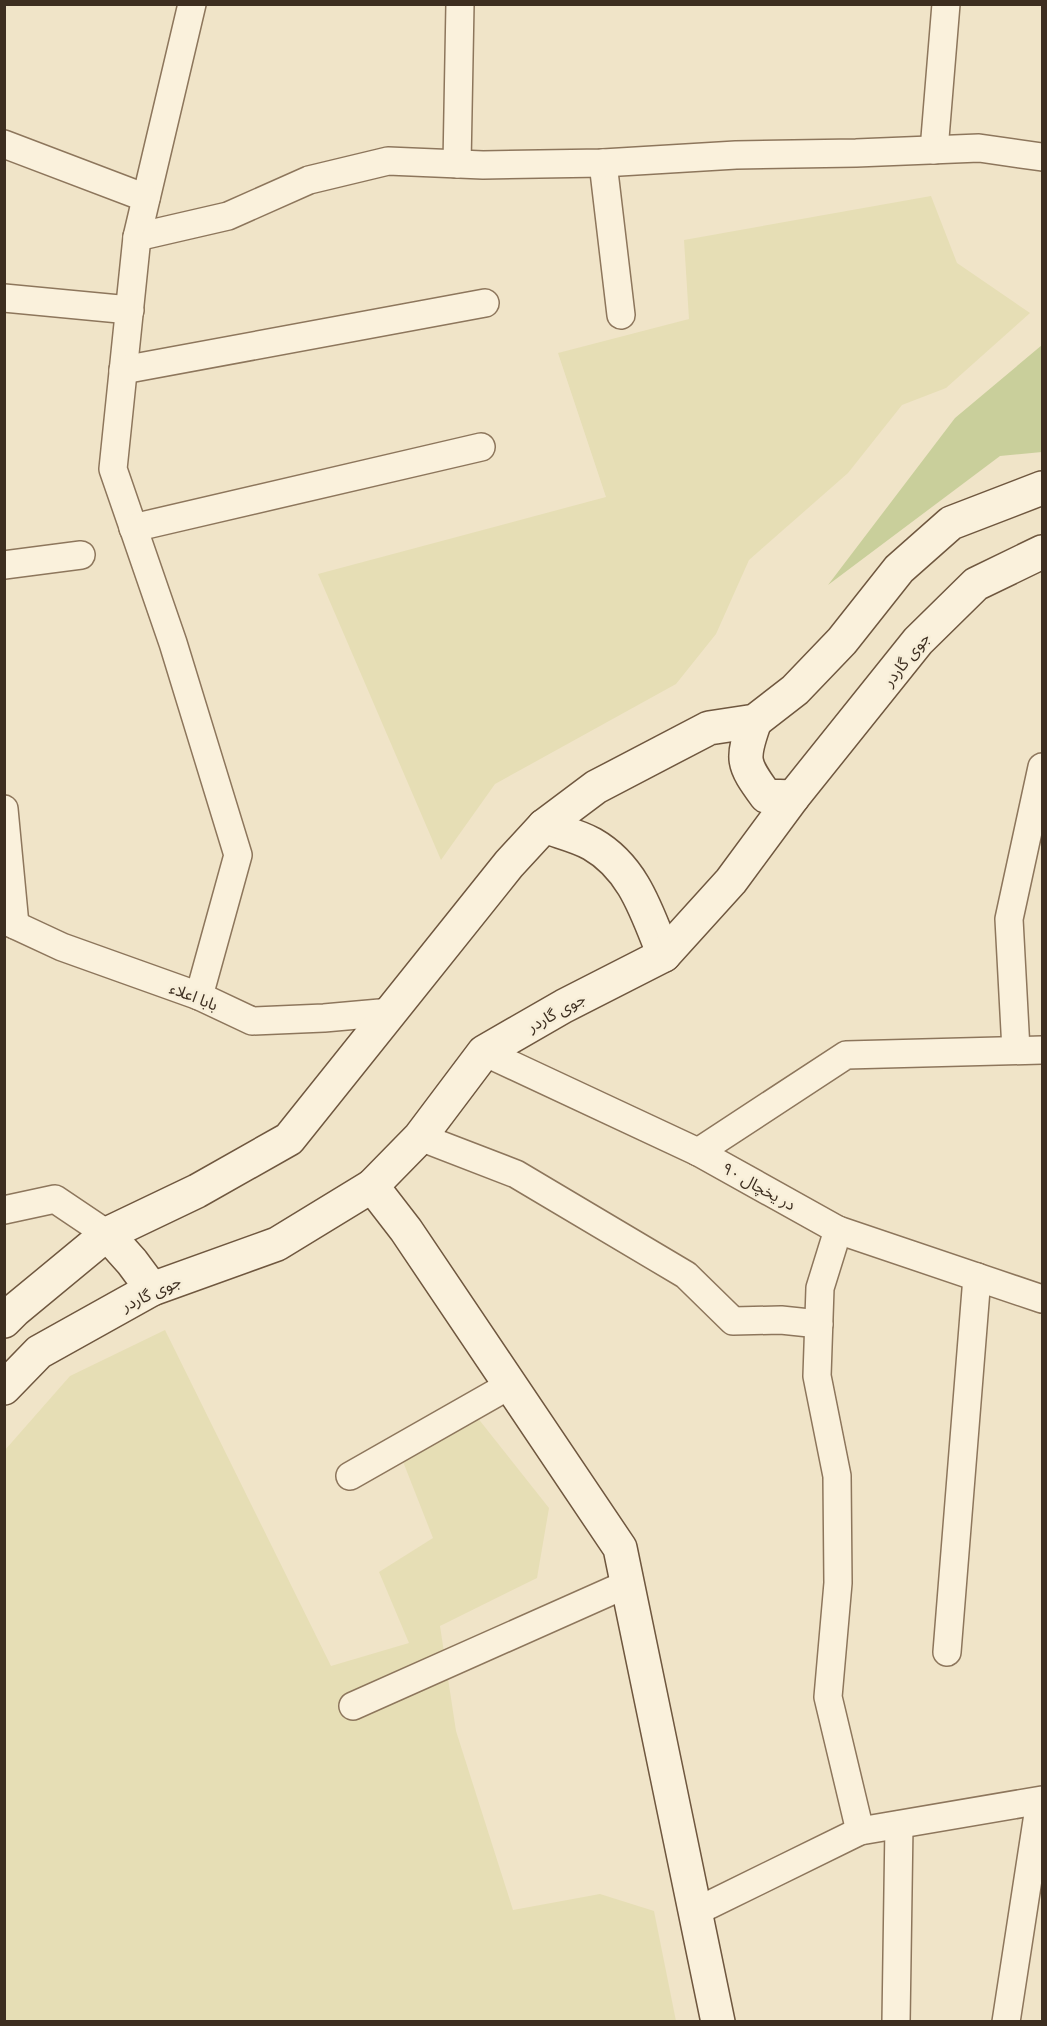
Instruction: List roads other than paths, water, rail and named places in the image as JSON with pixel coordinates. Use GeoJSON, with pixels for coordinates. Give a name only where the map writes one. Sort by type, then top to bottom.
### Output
{"type":"FeatureCollection","features":[{"type":"Feature","properties":{"kind":"street"},"geometry":{"type":"LineString","coordinates":[[192,4],[137,237],[113,469],[173,643],[238,855],[199,996]]}},
{"type":"Feature","properties":{"kind":"street"},"geometry":{"type":"LineString","coordinates":[[457,164],[460,4]]}},
{"type":"Feature","properties":{"kind":"street"},"geometry":{"type":"LineString","coordinates":[[934,150],[946,4]]}},
{"type":"Feature","properties":{"kind":"street"},"geometry":{"type":"LineString","coordinates":[[4,144],[146,198]]}},
{"type":"Feature","properties":{"kind":"street"},"geometry":{"type":"LineString","coordinates":[[137,237],[228,216],[309,180],[388,161],[457,164],[603,163],[736,155],[979,148],[1042,157]]}},
{"type":"Feature","properties":{"kind":"street"},"geometry":{"type":"LineString","coordinates":[[603,163],[621,315]]}},
{"type":"Feature","properties":{"kind":"street"},"geometry":{"type":"LineString","coordinates":[[4,298],[130,310]]}},
{"type":"Feature","properties":{"kind":"street"},"geometry":{"type":"LineString","coordinates":[[123,370],[485,303]]}},
{"type":"Feature","properties":{"kind":"street"},"geometry":{"type":"LineString","coordinates":[[133,528],[481,447]]}},
{"type":"Feature","properties":{"kind":"street"},"geometry":{"type":"LineString","coordinates":[[4,1321],[107,1234],[197,1191],[289,1139],[509,864],[544,826],[596,787],[709,728],[755,722],[795,690],[842,641],[899,569],[951,523],[1042,488]]}},
{"type":"Feature","properties":{"kind":"street","name":"جوی گاردر"},"geometry":{"type":"LineString","coordinates":[[4,1388],[39,1352],[152,1289],[277,1244],[372,1186],[420,1137],[484,1052],[564,1006],[664,955],[731,881],[792,797],[918,641],[976,584],[1042,552]]}},
{"type":"Feature","properties":{"kind":"street"},"geometry":{"type":"LineString","coordinates":[[4,565],[81,555]]}},
{"type":"Feature","properties":{"kind":"street"},"geometry":{"type":"LineString","coordinates":[[755,722],[745,750],[749,773],[766,796],[792,797]]}},
{"type":"Feature","properties":{"kind":"street"},"geometry":{"type":"LineString","coordinates":[[698,1152],[846,1055],[1029,1050],[1009,919],[1036,820],[1042,767]]}},
{"type":"Feature","properties":{"kind":"street"},"geometry":{"type":"LineString","coordinates":[[4,808],[10,923]]}},
{"type":"Feature","properties":{"kind":"street"},"geometry":{"type":"LineString","coordinates":[[544,826],[592,844],[620,865],[638,893],[664,955]]}},
{"type":"Feature","properties":{"kind":"street","name":"بابا اعلاء"},"geometry":{"type":"LineString","coordinates":[[10,923],[62,947],[199,996],[252,1021],[392,1012]]}},
{"type":"Feature","properties":{"kind":"street","name":"در یخچال ۹۰"},"geometry":{"type":"LineString","coordinates":[[484,1052],[698,1152],[838,1230],[1042,1299]]}},
{"type":"Feature","properties":{"kind":"street"},"geometry":{"type":"LineString","coordinates":[[420,1137],[516,1174],[686,1275],[733,1321],[781,1320],[819,1324]]}},
{"type":"Feature","properties":{"kind":"street"},"geometry":{"type":"LineString","coordinates":[[372,1186],[406,1230],[620,1548],[718,2022]]}},
{"type":"Feature","properties":{"kind":"street"},"geometry":{"type":"LineString","coordinates":[[4,1210],[55,1199],[107,1234],[152,1289]]}},
{"type":"Feature","properties":{"kind":"street"},"geometry":{"type":"LineString","coordinates":[[838,1230],[820,1288],[819,1324],[818,1376],[837,1476],[838,1583],[828,1697],[860,1831]]}},
{"type":"Feature","properties":{"kind":"street"},"geometry":{"type":"LineString","coordinates":[[947,1652],[977,1277]]}},
{"type":"Feature","properties":{"kind":"street"},"geometry":{"type":"LineString","coordinates":[[350,1476],[510,1385]]}},
{"type":"Feature","properties":{"kind":"street"},"geometry":{"type":"LineString","coordinates":[[353,1706],[627,1584]]}},
{"type":"Feature","properties":{"kind":"street"},"geometry":{"type":"LineString","coordinates":[[695,1912],[860,1831],[1041,1801],[1006,2022]]}},
{"type":"Feature","properties":{"kind":"street"},"geometry":{"type":"LineString","coordinates":[[896,2022],[899,1825]]}}]}
